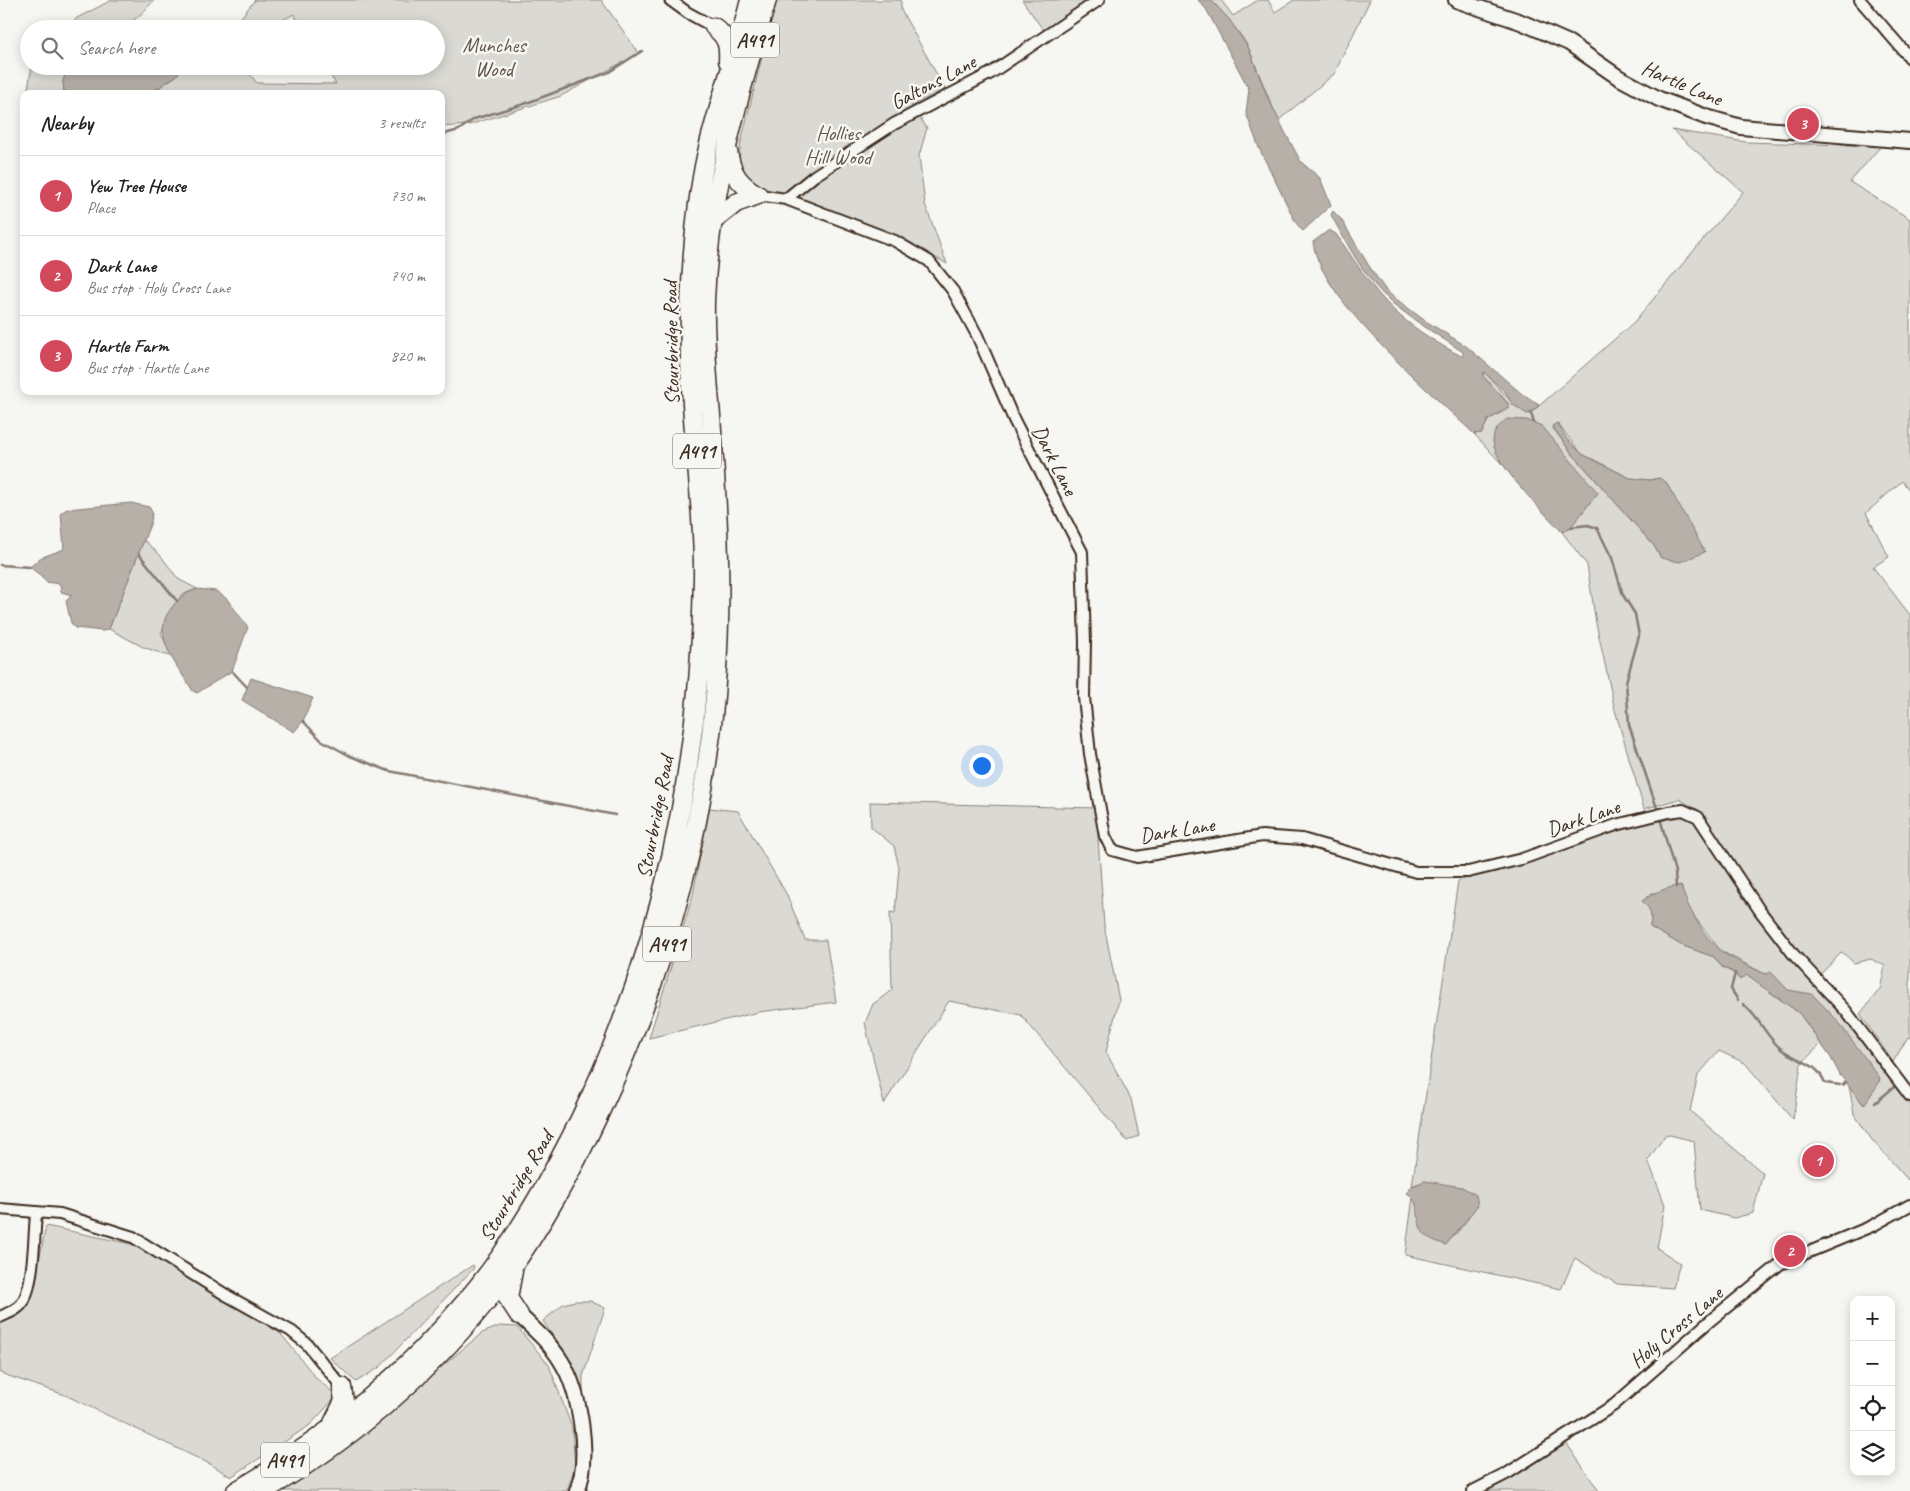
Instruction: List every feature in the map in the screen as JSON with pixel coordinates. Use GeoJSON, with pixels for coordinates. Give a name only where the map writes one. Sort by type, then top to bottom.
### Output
{"type":"FeatureCollection","features":[{"type":"Feature","properties":{"kind":"highway","name":"Stourbridge Road"},"geometry":{"type":"LineString","coordinates":[[264,1491],[339,1443],[381,1408],[434,1359],[477,1312],[515,1263],[549,1212],[585,1144],[619,1072],[656,980],[685,883],[701,807],[715,700],[720,621],[716,490],[705,304],[712,222],[727,143],[767,0]]}},
{"type":"Feature","properties":{"kind":"highway"},"geometry":{"type":"LineString","coordinates":[[728,74],[728,44],[726,38],[714,27],[737,19],[748,6]]}},
{"type":"Feature","properties":{"kind":"highway","name":"Stourbridge Road"},"geometry":{"type":"LineString","coordinates":[[236,1491],[329,1430],[383,1386],[422,1349],[467,1300],[522,1224],[553,1171],[608,1059],[639,974],[668,874],[684,804],[694,722],[703,586],[700,488],[690,362],[694,250],[704,169],[728,74],[748,6]]}},
{"type":"Feature","properties":{"kind":"highway"},"geometry":{"type":"LineString","coordinates":[[727,143],[729,161],[735,177],[744,187],[758,195]]}},
{"type":"Feature","properties":{"kind":"highway"},"geometry":{"type":"LineString","coordinates":[[712,222],[736,202],[758,195]]}},
{"type":"Feature","properties":{"kind":"highway"},"geometry":{"type":"LineString","coordinates":[[515,1263],[507,1290],[508,1298],[519,1316]]}},
{"type":"Feature","properties":{"kind":"highway"},"geometry":{"type":"LineString","coordinates":[[477,1312],[493,1307],[502,1307],[519,1316]]}},
{"type":"Feature","properties":{"kind":"highway"},"geometry":{"type":"LineString","coordinates":[[329,1430],[344,1401],[342,1386],[358,1391],[383,1386]]}},
{"type":"Feature","properties":{"kind":"main road","name":"Hartle Lane"},"geometry":{"type":"LineString","coordinates":[[1456,0],[1521,22],[1569,43],[1618,77],[1659,99],[1706,117],[1742,127],[1910,141]]}},
{"type":"Feature","properties":{"kind":"main road"},"geometry":{"type":"LineString","coordinates":[[519,1316],[548,1344],[561,1361],[570,1381],[577,1403],[582,1440],[583,1478],[577,1491]]}},
{"type":"Feature","properties":{"kind":"street"},"geometry":{"type":"LineString","coordinates":[[670,0],[688,13],[714,27]]}},
{"type":"Feature","properties":{"kind":"street","name":"Galtons Lane"},"geometry":{"type":"LineString","coordinates":[[786,199],[814,176],[894,124],[991,73],[1099,0]]}},
{"type":"Feature","properties":{"kind":"street"},"geometry":{"type":"LineString","coordinates":[[1860,0],[1910,58]]}},
{"type":"Feature","properties":{"kind":"street","name":"Dark Lane"},"geometry":{"type":"LineString","coordinates":[[758,195],[786,199],[896,241],[929,261],[953,291],[976,335],[1014,420],[1082,552],[1085,642],[1084,697],[1090,754],[1105,836],[1112,850],[1137,857],[1262,836],[1302,839],[1416,872],[1468,872],[1522,858],[1616,825],[1683,810],[1698,817],[1760,910],[1794,955],[1846,1011],[1910,1096]]}},
{"type":"Feature","properties":{"kind":"street","name":"Holy Cross Lane"},"geometry":{"type":"LineString","coordinates":[[1473,1491],[1508,1473],[1614,1405],[1712,1319],[1780,1264],[1872,1226],[1910,1205]]}},
{"type":"Feature","properties":{"kind":"street"},"geometry":{"type":"LineString","coordinates":[[0,1210],[36,1214],[60,1214],[133,1237],[226,1295],[291,1332],[306,1344],[342,1386]]}},
{"type":"Feature","properties":{"kind":"street"},"geometry":{"type":"LineString","coordinates":[[0,1316],[15,1310],[23,1302],[31,1273],[36,1214]]}},
{"type":"Feature","properties":{"kind":"green space"},"geometry":{"type":"Polygon","coordinates":[[[112,0],[154,0],[134,20],[75,20],[112,0]]]}},
{"type":"Feature","properties":{"kind":"green space","name":"Munches Wood"},"geometry":{"type":"Polygon","coordinates":[[[255,0],[601,0],[639,53],[561,96],[469,125],[445,127],[445,90],[155,90],[177,75],[250,75],[257,83],[336,84],[330,75],[445,75],[445,20],[297,20],[294,14],[282,20],[239,20],[255,0]]]}},
{"type":"Feature","properties":{"kind":"green space","name":"Hollies Hill Wood"},"geometry":{"type":"Polygon","coordinates":[[[776,0],[901,0],[901,10],[945,89],[911,106],[927,128],[919,156],[925,204],[947,264],[874,227],[824,207],[745,184],[739,173],[740,146],[776,0]]]}},
{"type":"Feature","properties":{"kind":"green space"},"geometry":{"type":"Polygon","coordinates":[[[1022,0],[1090,0],[1044,31],[1022,0]]]}},
{"type":"Feature","properties":{"kind":"green space"},"geometry":{"type":"Polygon","coordinates":[[[1211,0],[1221,0],[1233,16],[1258,0],[1268,0],[1275,12],[1294,0],[1370,0],[1334,74],[1279,120],[1249,49],[1232,23],[1211,0]]]}},
{"type":"Feature","properties":{"kind":"green space"},"geometry":{"type":"Polygon","coordinates":[[[30,75],[65,75],[63,81],[64,90],[28,90],[30,75]]]}},
{"type":"Feature","properties":{"kind":"green space"},"geometry":{"type":"Polygon","coordinates":[[[1672,130],[1746,142],[1881,146],[1850,182],[1910,219],[1910,491],[1902,481],[1866,513],[1889,557],[1873,567],[1910,615],[1910,1038],[1908,1037],[1893,1062],[1860,1014],[1880,989],[1885,966],[1871,959],[1854,963],[1842,952],[1818,977],[1762,908],[1700,811],[1679,799],[1644,809],[1615,710],[1596,623],[1587,565],[1562,532],[1571,527],[1493,441],[1502,464],[1474,434],[1482,433],[1488,420],[1508,409],[1508,403],[1483,376],[1484,372],[1513,403],[1526,412],[1531,413],[1634,322],[1743,192],[1672,130]],[[1557,423],[1552,427],[1570,451],[1654,546],[1661,558],[1659,478],[1650,480],[1630,478],[1582,454],[1557,423]]]}},
{"type":"Feature","properties":{"kind":"green space"},"geometry":{"type":"Polygon","coordinates":[[[144,540],[161,556],[178,579],[197,589],[181,595],[161,633],[172,657],[143,647],[109,629],[144,540]]]}},
{"type":"Feature","properties":{"kind":"green space"},"geometry":{"type":"Polygon","coordinates":[[[870,802],[1096,808],[1104,925],[1119,1000],[1106,1052],[1131,1099],[1139,1136],[1127,1141],[1021,1015],[949,1001],[884,1104],[865,1023],[873,1004],[892,990],[890,912],[895,913],[899,868],[894,846],[871,827],[870,802]]]}},
{"type":"Feature","properties":{"kind":"green space"},"geometry":{"type":"Polygon","coordinates":[[[709,808],[738,811],[787,895],[805,940],[826,940],[836,1002],[759,1012],[649,1038],[693,895],[709,808]]]}},
{"type":"Feature","properties":{"kind":"green space"},"geometry":{"type":"Polygon","coordinates":[[[1682,814],[1694,821],[1840,1009],[1910,1105],[1910,1182],[1872,1140],[1854,1114],[1849,1086],[1864,1105],[1788,990],[1765,974],[1721,951],[1693,915],[1684,900],[1681,885],[1663,892],[1652,893],[1650,927],[1681,945],[1714,957],[1722,967],[1735,974],[1740,980],[1746,974],[1799,1013],[1821,1044],[1801,1064],[1793,1120],[1745,1063],[1719,1051],[1698,1075],[1690,1111],[1763,1173],[1753,1213],[1734,1218],[1700,1210],[1694,1141],[1666,1134],[1648,1160],[1665,1205],[1657,1248],[1680,1263],[1673,1288],[1617,1284],[1575,1258],[1561,1289],[1405,1255],[1413,1197],[1417,1202],[1417,1216],[1455,1235],[1469,1218],[1425,1181],[1412,1186],[1458,881],[1625,829],[1682,814]]]}},
{"type":"Feature","properties":{"kind":"green space"},"geometry":{"type":"Polygon","coordinates":[[[46,1226],[150,1248],[281,1334],[317,1379],[337,1396],[310,1425],[231,1477],[212,1465],[65,1395],[0,1373],[0,1322],[15,1316],[31,1300],[46,1226]]]}},
{"type":"Feature","properties":{"kind":"green space"},"geometry":{"type":"Polygon","coordinates":[[[473,1265],[474,1268],[380,1367],[356,1382],[330,1358],[473,1265]]]}},
{"type":"Feature","properties":{"kind":"green space"},"geometry":{"type":"Polygon","coordinates":[[[575,1301],[590,1301],[605,1308],[583,1376],[583,1399],[567,1357],[543,1321],[563,1304],[575,1301]]]}},
{"type":"Feature","properties":{"kind":"green space"},"geometry":{"type":"Polygon","coordinates":[[[500,1326],[517,1327],[549,1365],[572,1428],[575,1466],[567,1491],[278,1491],[330,1460],[482,1333],[500,1326]]]}},
{"type":"Feature","properties":{"kind":"green space"},"geometry":{"type":"Polygon","coordinates":[[[1567,1444],[1599,1491],[1483,1491],[1567,1444]]]}},
{"type":"Feature","properties":{"kind":"shaded area"},"geometry":{"type":"Polygon","coordinates":[[[1198,0],[1211,0],[1229,19],[1248,47],[1267,96],[1301,162],[1320,178],[1331,205],[1303,231],[1296,223],[1259,148],[1246,113],[1249,89],[1206,9],[1198,0]]]}},
{"type":"Feature","properties":{"kind":"shaded area"},"geometry":{"type":"Polygon","coordinates":[[[65,75],[177,75],[155,90],[64,90],[63,81],[65,75]]]}},
{"type":"Feature","properties":{"kind":"shaded area"},"geometry":{"type":"Polygon","coordinates":[[[1333,211],[1341,219],[1387,292],[1424,320],[1466,346],[1522,394],[1539,405],[1531,413],[1527,414],[1512,404],[1505,392],[1484,372],[1483,376],[1510,406],[1488,420],[1482,433],[1474,434],[1406,371],[1356,317],[1335,291],[1320,265],[1313,242],[1329,230],[1336,234],[1371,284],[1392,308],[1421,332],[1463,357],[1463,352],[1404,312],[1376,287],[1344,239],[1331,215],[1333,211]]]}},
{"type":"Feature","properties":{"kind":"shaded area"},"geometry":{"type":"Polygon","coordinates":[[[1507,419],[1527,420],[1542,426],[1598,493],[1571,527],[1562,532],[1511,475],[1496,451],[1493,441],[1494,434],[1497,428],[1507,419]]]}},
{"type":"Feature","properties":{"kind":"shaded area"},"geometry":{"type":"Polygon","coordinates":[[[1557,423],[1567,439],[1582,454],[1630,478],[1650,480],[1659,478],[1666,482],[1705,552],[1680,562],[1661,558],[1654,546],[1570,451],[1552,426],[1557,423]]]}},
{"type":"Feature","properties":{"kind":"shaded area"},"geometry":{"type":"Polygon","coordinates":[[[131,503],[149,507],[152,512],[151,522],[109,629],[103,631],[75,628],[71,623],[66,601],[72,595],[61,592],[60,584],[46,582],[30,567],[40,558],[64,549],[61,513],[67,509],[131,503]]]}},
{"type":"Feature","properties":{"kind":"shaded area"},"geometry":{"type":"Polygon","coordinates":[[[197,589],[216,591],[227,599],[248,627],[232,671],[197,693],[193,691],[174,662],[165,641],[163,630],[170,610],[181,597],[197,589]]]}},
{"type":"Feature","properties":{"kind":"shaded area"},"geometry":{"type":"Polygon","coordinates":[[[251,678],[313,698],[303,721],[294,732],[242,700],[251,678]]]}},
{"type":"Feature","properties":{"kind":"shaded area"},"geometry":{"type":"Polygon","coordinates":[[[1681,885],[1696,921],[1708,938],[1721,951],[1765,974],[1771,972],[1788,990],[1812,994],[1837,1020],[1880,1078],[1879,1083],[1864,1105],[1840,1075],[1831,1058],[1799,1013],[1746,975],[1740,980],[1735,973],[1722,967],[1714,957],[1681,945],[1650,927],[1650,913],[1642,901],[1660,891],[1681,885]]]}},
{"type":"Feature","properties":{"kind":"shaded area"},"geometry":{"type":"Polygon","coordinates":[[[1425,1181],[1462,1187],[1476,1195],[1478,1205],[1446,1245],[1432,1240],[1423,1232],[1420,1227],[1415,1203],[1407,1193],[1412,1186],[1425,1181]]]}},
{"type":"Feature","properties":{"kind":"waterway"},"geometry":{"type":"LineString","coordinates":[[445,134],[459,130],[474,119],[524,104],[609,72],[642,51]]}},
{"type":"Feature","properties":{"kind":"waterway"},"geometry":{"type":"LineString","coordinates":[[1531,413],[1534,423]]}},
{"type":"Feature","properties":{"kind":"waterway"},"geometry":{"type":"LineString","coordinates":[[1571,527],[1588,525],[1597,528],[1612,558],[1623,595],[1635,614],[1639,636],[1626,682],[1629,725],[1658,811]]}},
{"type":"Feature","properties":{"kind":"waterway"},"geometry":{"type":"LineString","coordinates":[[139,554],[177,601]]}},
{"type":"Feature","properties":{"kind":"waterway"},"geometry":{"type":"LineString","coordinates":[[0,565],[30,567]]}},
{"type":"Feature","properties":{"kind":"waterway"},"geometry":{"type":"LineString","coordinates":[[232,671],[247,687]]}},
{"type":"Feature","properties":{"kind":"waterway"},"geometry":{"type":"LineString","coordinates":[[303,721],[321,740],[350,756],[389,771],[615,815]]}},
{"type":"Feature","properties":{"kind":"waterway"},"geometry":{"type":"LineString","coordinates":[[1660,818],[1675,872],[1676,887]]}},
{"type":"Feature","properties":{"kind":"waterway"},"geometry":{"type":"LineString","coordinates":[[1735,973],[1731,989],[1738,1000]]}},
{"type":"Feature","properties":{"kind":"waterway"},"geometry":{"type":"LineString","coordinates":[[1743,1004],[1780,1048],[1817,1070],[1825,1083],[1840,1085]]}},
{"type":"Feature","properties":{"kind":"waterway"},"geometry":{"type":"LineString","coordinates":[[1843,1085],[1846,1082]]}},
{"type":"Feature","properties":{"kind":"waterway"},"geometry":{"type":"LineString","coordinates":[[1875,1103],[1894,1087]]}},
{"type":"Feature","properties":{"kind":"place","name":"Hartle Farm"},"geometry":{"type":"Point","coordinates":[1803,124]}},
{"type":"Feature","properties":{"kind":"place","name":"Yew Tree House"},"geometry":{"type":"Point","coordinates":[1818,1161]}},
{"type":"Feature","properties":{"kind":"place","name":"Dark Lane"},"geometry":{"type":"Point","coordinates":[1790,1251]}}]}
